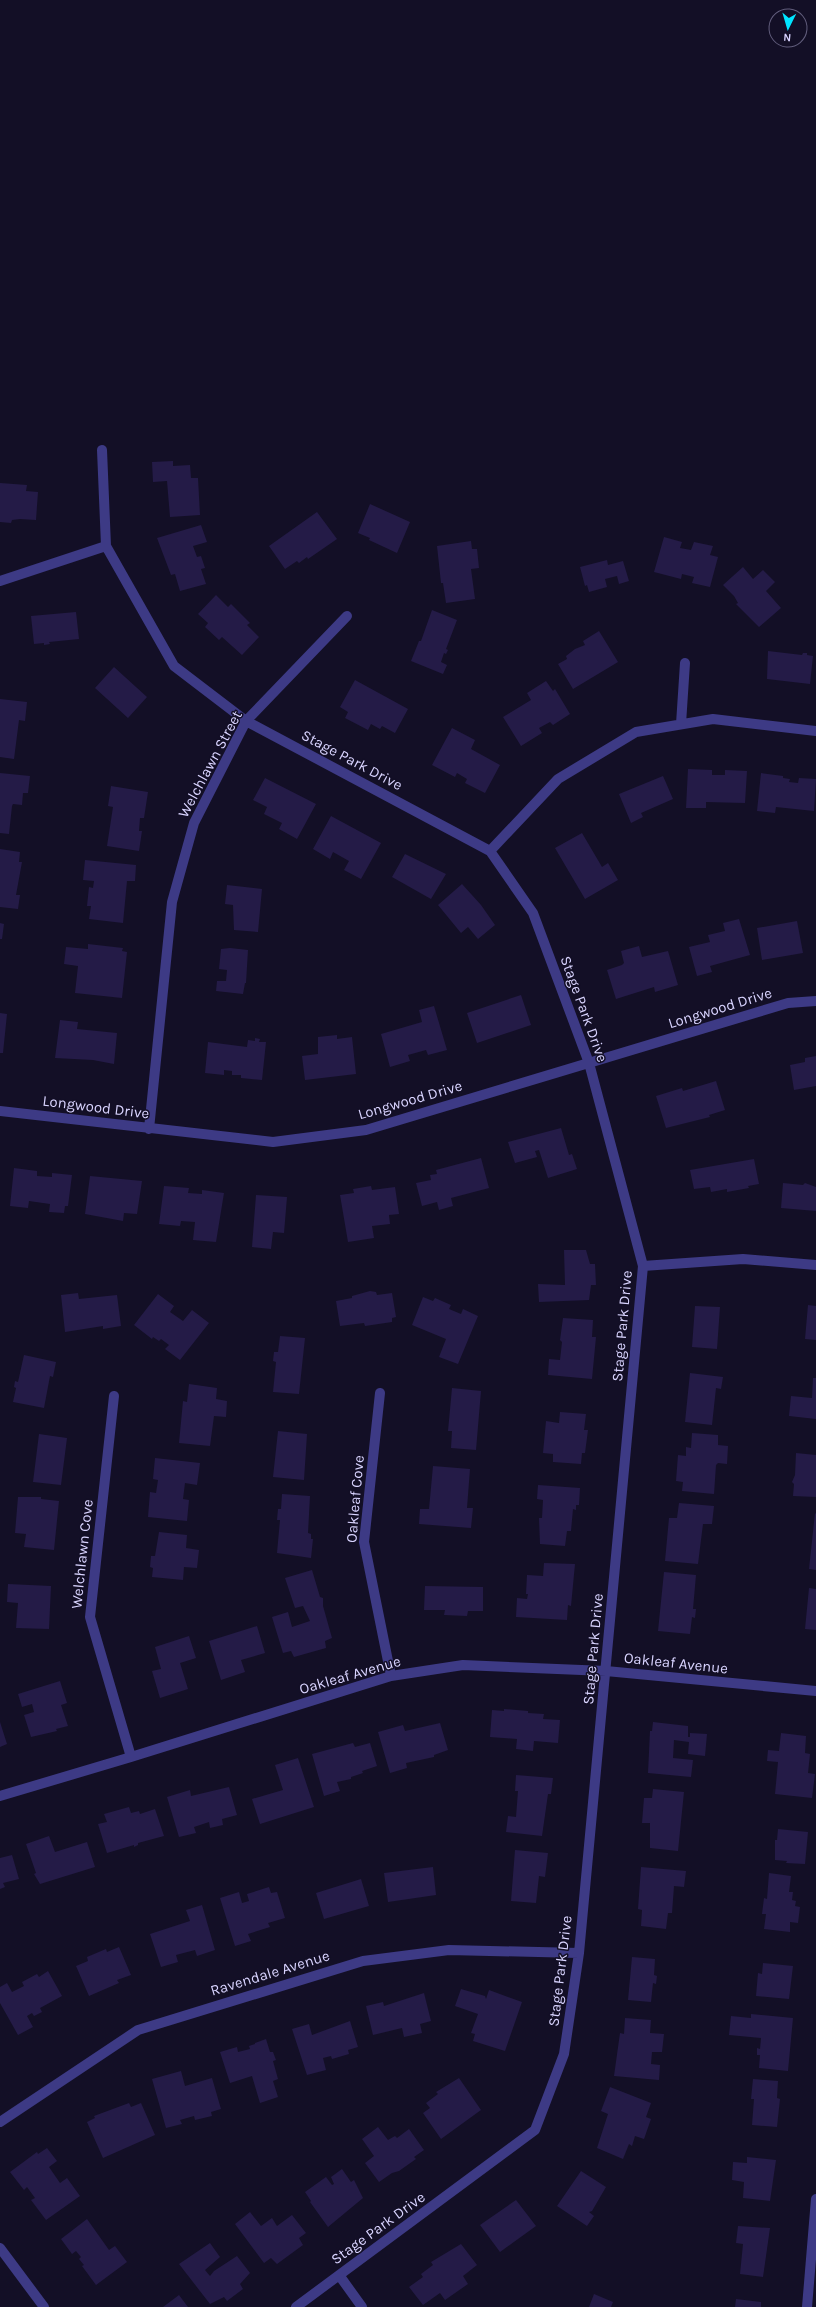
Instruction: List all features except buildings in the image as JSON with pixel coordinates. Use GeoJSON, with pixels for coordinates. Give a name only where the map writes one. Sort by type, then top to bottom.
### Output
{"type":"FeatureCollection","features":[{"type":"Feature","properties":{"kind":"street","name":"Stage Park Drive"},"geometry":{"type":"LineString","coordinates":[[102,450],[106,546],[174,666],[246,721],[490,851],[533,914],[589,1064],[643,1266],[579,1953],[564,2054],[535,2130],[296,2307]]}},
{"type":"Feature","properties":{"kind":"street"},"geometry":{"type":"LineString","coordinates":[[0,581],[106,546]]}},
{"type":"Feature","properties":{"kind":"street","name":"Welchlawn Street"},"geometry":{"type":"LineString","coordinates":[[150,1129],[172,902],[194,823],[246,721],[347,616]]}},
{"type":"Feature","properties":{"kind":"street"},"geometry":{"type":"LineString","coordinates":[[682,724],[685,663]]}},
{"type":"Feature","properties":{"kind":"street"},"geometry":{"type":"LineString","coordinates":[[490,851],[558,779],[636,732],[713,719],[816,731]]}},
{"type":"Feature","properties":{"kind":"street","name":"Longwood Drive"},"geometry":{"type":"LineString","coordinates":[[0,1111],[273,1142],[366,1130],[788,1003],[816,1001]]}},
{"type":"Feature","properties":{"kind":"street"},"geometry":{"type":"LineString","coordinates":[[643,1266],[743,1259],[816,1265]]}},
{"type":"Feature","properties":{"kind":"street","name":"Oakleaf Cove"},"geometry":{"type":"LineString","coordinates":[[380,1394],[364,1542],[391,1676]]}},
{"type":"Feature","properties":{"kind":"street","name":"Welchlawn Cove"},"geometry":{"type":"LineString","coordinates":[[114,1396],[90,1617],[131,1757]]}},
{"type":"Feature","properties":{"kind":"street","name":"Oakleaf Avenue"},"geometry":{"type":"LineString","coordinates":[[0,1796],[391,1676],[463,1665],[606,1671],[816,1691]]}},
{"type":"Feature","properties":{"kind":"street","name":"Ravendale Avenue"},"geometry":{"type":"LineString","coordinates":[[0,2122],[138,2030],[363,1961],[449,1950],[579,1953]]}},
{"type":"Feature","properties":{"kind":"street"},"geometry":{"type":"LineString","coordinates":[[807,2307],[815,2226],[816,2199]]}},
{"type":"Feature","properties":{"kind":"street"},"geometry":{"type":"LineString","coordinates":[[0,2248],[44,2307]]}},
{"type":"Feature","properties":{"kind":"street"},"geometry":{"type":"LineString","coordinates":[[338,2275],[362,2307]]}}]}
